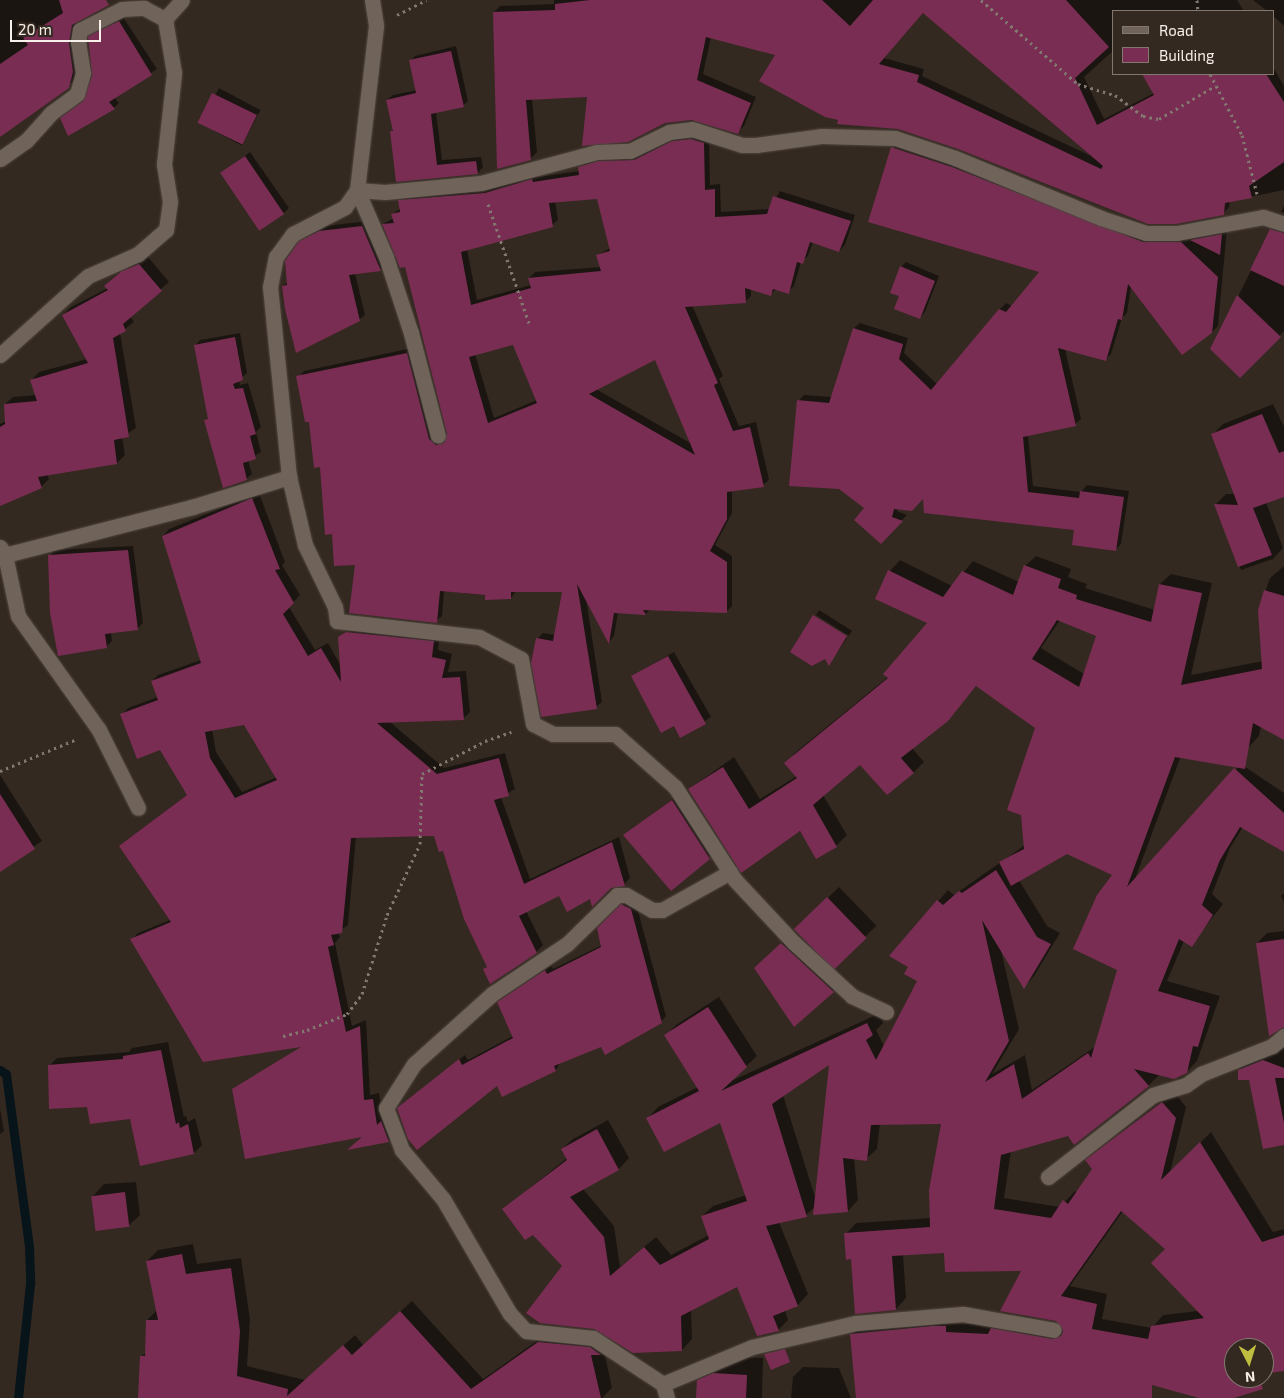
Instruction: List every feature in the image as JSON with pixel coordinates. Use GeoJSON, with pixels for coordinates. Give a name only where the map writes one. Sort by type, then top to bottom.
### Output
{"type":"FeatureCollection","features":[{"type":"Feature","properties":{"kind":"street"},"geometry":{"type":"LineString","coordinates":[[165,19],[182,0]]}},
{"type":"Feature","properties":{"kind":"street"},"geometry":{"type":"LineString","coordinates":[[372,0],[376,26],[357,190],[386,257],[409,325],[438,436]]}},
{"type":"Feature","properties":{"kind":"street"},"geometry":{"type":"LineString","coordinates":[[0,159],[26,141],[51,114],[76,94],[83,73],[78,42],[80,30],[122,8],[144,8],[165,19]]}},
{"type":"Feature","properties":{"kind":"street"},"geometry":{"type":"LineString","coordinates":[[0,356],[88,276],[138,254],[166,230],[170,202],[164,164],[174,73],[165,19]]}},
{"type":"Feature","properties":{"kind":"street"},"geometry":{"type":"LineString","coordinates":[[357,190],[385,192],[481,183],[597,152],[630,151],[680,129],[692,129],[742,145],[862,135],[895,138],[955,158],[1101,218],[1146,233],[1177,233],[1263,217],[1284,224]]}},
{"type":"Feature","properties":{"kind":"street"},"geometry":{"type":"LineString","coordinates":[[357,190],[344,207],[293,234],[276,257],[270,287],[289,477],[305,545],[335,607],[337,621],[479,637],[521,659],[533,724],[553,734],[615,734],[675,787],[730,872],[793,942],[852,996],[886,1012]]}},
{"type":"Feature","properties":{"kind":"street"},"geometry":{"type":"LineString","coordinates":[[138,808],[98,730],[18,616],[3,551],[192,507],[289,477]]}},
{"type":"Feature","properties":{"kind":"street"},"geometry":{"type":"LineString","coordinates":[[730,872],[662,910],[652,910],[626,895],[617,895],[567,944],[492,994],[414,1064],[386,1108],[402,1150],[443,1199],[510,1314],[526,1332],[593,1338],[665,1391],[752,1347],[856,1323],[963,1314],[1054,1330]]}},
{"type":"Feature","properties":{"kind":"street"},"geometry":{"type":"LineString","coordinates":[[1048,1177],[1153,1095],[1186,1085],[1201,1074],[1272,1046],[1284,1036]]}},
{"type":"Feature","properties":{"kind":"path"},"geometry":{"type":"LineString","coordinates":[[376,26],[426,0]]}},
{"type":"Feature","properties":{"kind":"path"},"geometry":{"type":"LineString","coordinates":[[981,0],[1078,84],[1115,95],[1143,116],[1159,119],[1215,86]]}},
{"type":"Feature","properties":{"kind":"path"},"geometry":{"type":"LineString","coordinates":[[1210,75],[1242,135],[1263,217]]}},
{"type":"Feature","properties":{"kind":"path"},"geometry":{"type":"LineString","coordinates":[[481,183],[529,323]]}},
{"type":"Feature","properties":{"kind":"path"},"geometry":{"type":"LineString","coordinates":[[283,1036],[307,1030],[347,1014],[362,994],[387,915],[420,844],[422,774],[485,742],[533,724]]}},
{"type":"Feature","properties":{"kind":"path"},"geometry":{"type":"LineString","coordinates":[[0,771],[98,730]]}},
{"type":"Feature","properties":{"kind":"building"},"geometry":{"type":"Polygon","coordinates":[[[59,0],[106,0],[109,5],[72,25],[69,43],[73,72],[69,88],[0,137],[0,64],[28,45],[23,38],[63,13],[59,0]]]}},
{"type":"Feature","properties":{"kind":"building"},"geometry":{"type":"Polygon","coordinates":[[[590,0],[822,0],[850,26],[873,0],[1066,0],[1109,47],[1075,78],[1097,125],[1154,95],[1143,75],[1267,75],[1284,102],[1284,162],[1249,186],[1252,198],[1225,203],[1224,215],[1176,224],[1148,224],[958,149],[898,129],[837,124],[838,120],[825,117],[759,81],[775,55],[706,37],[697,80],[751,103],[738,134],[691,120],[665,123],[628,142],[582,146],[587,97],[526,100],[531,160],[497,169],[493,12],[555,10],[555,4],[590,0]],[[923,13],[879,64],[919,75],[917,82],[1101,169],[1103,166],[923,13]]]}},
{"type":"Feature","properties":{"kind":"building"},"geometry":{"type":"Polygon","coordinates":[[[119,21],[152,75],[109,102],[115,109],[68,136],[60,118],[83,101],[92,76],[88,36],[119,21]]]}},
{"type":"Feature","properties":{"kind":"building"},"geometry":{"type":"Polygon","coordinates":[[[451,51],[464,107],[431,114],[437,165],[476,161],[478,174],[396,182],[390,131],[393,131],[386,100],[416,93],[409,60],[451,51]]]}},
{"type":"Feature","properties":{"kind":"building"},"geometry":{"type":"Polygon","coordinates":[[[212,93],[257,115],[242,145],[198,123],[212,93]]]}},
{"type":"Feature","properties":{"kind":"building"},"geometry":{"type":"Polygon","coordinates":[[[691,139],[704,143],[705,190],[715,189],[715,217],[767,214],[773,196],[851,221],[839,252],[810,242],[803,264],[797,262],[789,294],[773,289],[771,296],[745,288],[746,303],[685,307],[718,383],[714,385],[733,431],[750,427],[764,487],[727,492],[727,519],[710,551],[727,562],[727,613],[643,610],[646,615],[614,613],[609,644],[577,584],[597,709],[541,717],[531,663],[536,638],[553,641],[562,592],[511,592],[511,599],[485,600],[485,595],[440,591],[437,623],[349,613],[355,565],[334,566],[332,534],[325,535],[320,467],[314,468],[309,422],[305,422],[296,376],[407,353],[429,439],[436,445],[444,443],[447,434],[405,267],[400,268],[382,224],[394,223],[391,214],[400,212],[398,200],[485,193],[532,179],[533,182],[579,175],[578,167],[598,161],[634,160],[672,141],[691,139]],[[597,199],[549,203],[553,227],[461,252],[471,305],[531,288],[528,278],[601,271],[596,255],[610,251],[597,199]],[[513,345],[469,357],[488,423],[537,403],[513,345]],[[655,360],[589,394],[695,455],[655,360]]]}},
{"type":"Feature","properties":{"kind":"building"},"geometry":{"type":"Polygon","coordinates":[[[891,147],[952,167],[1143,242],[1181,242],[1218,277],[1212,333],[1182,355],[1128,284],[1122,320],[1118,319],[1106,361],[1058,348],[1076,426],[1023,437],[1028,492],[1079,498],[1080,491],[1124,497],[1116,551],[1072,545],[1074,530],[924,513],[923,499],[912,511],[894,509],[892,517],[903,521],[881,544],[854,520],[864,508],[839,489],[789,486],[797,400],[829,403],[853,328],[903,344],[899,359],[931,390],[999,309],[1006,312],[1039,272],[868,222],[891,147]]]}},
{"type":"Feature","properties":{"kind":"building"},"geometry":{"type":"Polygon","coordinates":[[[245,156],[284,214],[259,231],[220,173],[245,156]]]}},
{"type":"Feature","properties":{"kind":"building"},"geometry":{"type":"Polygon","coordinates":[[[362,226],[381,271],[349,275],[360,321],[296,353],[285,309],[282,286],[287,285],[285,261],[299,241],[319,231],[362,226]]]}},
{"type":"Feature","properties":{"kind":"building"},"geometry":{"type":"Polygon","coordinates":[[[1270,229],[1284,233],[1284,286],[1250,270],[1270,229]]]}},
{"type":"Feature","properties":{"kind":"building"},"geometry":{"type":"Polygon","coordinates":[[[1222,234],[1220,255],[1190,240],[1222,234]]]}},
{"type":"Feature","properties":{"kind":"building"},"geometry":{"type":"Polygon","coordinates":[[[139,264],[162,291],[123,324],[126,331],[113,338],[129,437],[114,440],[117,464],[38,477],[42,488],[0,506],[0,427],[5,424],[4,404],[37,401],[30,380],[88,363],[62,315],[108,290],[104,286],[122,271],[139,264]]]}},
{"type":"Feature","properties":{"kind":"building"},"geometry":{"type":"Polygon","coordinates":[[[900,266],[935,281],[920,319],[894,309],[899,296],[890,293],[900,266]]]}},
{"type":"Feature","properties":{"kind":"building"},"geometry":{"type":"Polygon","coordinates":[[[1237,295],[1281,337],[1240,378],[1210,349],[1237,295]]]}},
{"type":"Feature","properties":{"kind":"building"},"geometry":{"type":"Polygon","coordinates":[[[235,337],[243,380],[233,384],[235,389],[243,388],[256,434],[250,436],[256,459],[243,463],[247,480],[223,488],[204,420],[208,419],[194,345],[235,337]]]}},
{"type":"Feature","properties":{"kind":"building"},"geometry":{"type":"Polygon","coordinates":[[[1262,414],[1279,453],[1284,451],[1284,497],[1253,508],[1272,555],[1238,567],[1214,504],[1238,505],[1211,434],[1262,414]]]}},
{"type":"Feature","properties":{"kind":"building"},"geometry":{"type":"Polygon","coordinates":[[[252,498],[280,569],[275,570],[294,603],[283,614],[308,656],[321,648],[341,682],[338,637],[346,632],[434,641],[432,657],[446,660],[442,678],[460,677],[464,720],[377,723],[437,774],[499,758],[509,796],[494,800],[524,884],[612,842],[625,886],[611,888],[592,907],[590,899],[567,912],[559,896],[519,916],[537,953],[490,984],[483,969],[487,967],[464,919],[443,851],[439,852],[434,836],[351,838],[342,933],[331,935],[334,945],[328,947],[346,1032],[360,1026],[364,1100],[373,1099],[377,1125],[381,1121],[389,1142],[347,1150],[362,1137],[245,1159],[232,1089],[301,1047],[203,1062],[130,939],[171,922],[119,846],[187,795],[160,750],[137,759],[120,714],[158,700],[151,681],[201,663],[162,536],[252,498]],[[244,725],[205,732],[210,758],[235,798],[277,780],[244,725]]]}},
{"type":"Feature","properties":{"kind":"building"},"geometry":{"type":"Polygon","coordinates":[[[128,550],[138,630],[105,634],[107,648],[58,656],[50,613],[48,555],[128,550]]]}},
{"type":"Feature","properties":{"kind":"building"},"geometry":{"type":"Polygon","coordinates":[[[1024,565],[1061,579],[1058,588],[1077,595],[1076,599],[1151,622],[1159,584],[1202,593],[1181,685],[1262,669],[1258,610],[1264,590],[1284,596],[1284,740],[1253,723],[1245,769],[1175,757],[1127,887],[1234,768],[1284,813],[1284,852],[1240,827],[1220,860],[1202,905],[1213,915],[1192,947],[1179,939],[1158,991],[1210,1006],[1198,1047],[1193,1046],[1187,1073],[1174,1079],[1134,1069],[1149,1086],[1074,1145],[1068,1136],[1001,1155],[994,1209],[1051,1218],[1063,1200],[1068,1204],[1092,1169],[1085,1160],[1162,1102],[1176,1118],[1161,1180],[1200,1142],[1262,1242],[1284,1235],[1284,1371],[1274,1372],[1274,1338],[1224,1338],[1224,1388],[1263,1389],[1234,1398],[1199,1398],[1152,1385],[1152,1398],[856,1398],[850,1334],[946,1326],[946,1332],[988,1334],[991,1328],[1053,1339],[1061,1336],[1063,1331],[1056,1321],[1000,1311],[1021,1271],[945,1272],[944,1253],[892,1256],[896,1310],[855,1314],[851,1259],[846,1260],[844,1233],[930,1227],[929,1190],[941,1124],[871,1125],[867,1161],[843,1158],[848,1212],[813,1215],[829,1065],[772,1104],[807,1217],[766,1226],[798,1306],[773,1316],[779,1331],[757,1336],[737,1287],[681,1316],[682,1351],[633,1353],[594,1329],[540,1323],[526,1313],[562,1266],[533,1235],[525,1240],[502,1209],[567,1160],[561,1149],[597,1129],[619,1170],[570,1197],[604,1237],[610,1276],[644,1247],[660,1265],[709,1239],[701,1216],[747,1201],[720,1123],[664,1152],[646,1118],[699,1091],[664,1035],[708,1007],[747,1067],[721,1091],[867,1023],[873,1035],[866,1040],[876,1060],[917,981],[904,974],[908,967],[889,956],[937,900],[943,905],[959,891],[962,893],[996,870],[1037,937],[1051,944],[1024,989],[982,920],[1009,1041],[985,1082],[1014,1064],[1022,1099],[1088,1053],[1091,1058],[1117,970],[1073,949],[1097,895],[1112,875],[1067,854],[1011,886],[999,862],[1024,849],[1021,815],[1007,810],[1035,728],[976,686],[948,721],[901,758],[914,773],[887,795],[860,765],[813,805],[837,847],[816,859],[800,831],[741,873],[688,789],[723,767],[749,809],[797,778],[784,763],[888,678],[883,674],[927,623],[875,599],[888,570],[943,597],[962,571],[1013,595],[1024,565]],[[1057,620],[1032,659],[1079,687],[1096,636],[1057,620]],[[1121,1211],[1061,1296],[1097,1304],[1092,1329],[1148,1339],[1151,1326],[1204,1318],[1151,1263],[1165,1249],[1121,1211]]]}},
{"type":"Feature","properties":{"kind":"building"},"geometry":{"type":"Polygon","coordinates":[[[813,615],[847,636],[829,666],[825,659],[812,666],[790,652],[813,615]]]}},
{"type":"Feature","properties":{"kind":"building"},"geometry":{"type":"Polygon","coordinates":[[[668,656],[706,724],[680,738],[674,726],[661,733],[631,676],[668,656]]]}},
{"type":"Feature","properties":{"kind":"building"},"geometry":{"type":"Polygon","coordinates":[[[0,794],[35,849],[0,872],[0,794]]]}},
{"type":"Feature","properties":{"kind":"building"},"geometry":{"type":"Polygon","coordinates":[[[672,800],[710,859],[671,891],[623,835],[672,800]]]}},
{"type":"Feature","properties":{"kind":"building"},"geometry":{"type":"Polygon","coordinates":[[[827,897],[867,938],[834,970],[794,929],[827,897]]]}},
{"type":"Feature","properties":{"kind":"building"},"geometry":{"type":"Polygon","coordinates":[[[621,904],[631,909],[662,1023],[605,1055],[601,1047],[554,1066],[556,1071],[502,1097],[497,1086],[417,1150],[408,1139],[397,1108],[459,1059],[462,1065],[513,1038],[497,1002],[545,970],[547,974],[601,947],[597,928],[621,904]]]}},
{"type":"Feature","properties":{"kind":"building"},"geometry":{"type":"Polygon","coordinates":[[[1284,939],[1284,1027],[1269,1036],[1256,943],[1284,939]]]}},
{"type":"Feature","properties":{"kind":"building"},"geometry":{"type":"Polygon","coordinates":[[[781,943],[834,992],[794,1027],[754,968],[781,943]]]}},
{"type":"Feature","properties":{"kind":"building"},"geometry":{"type":"Polygon","coordinates":[[[161,1050],[176,1124],[179,1122],[180,1128],[188,1124],[194,1154],[140,1166],[130,1119],[90,1124],[87,1107],[49,1109],[48,1065],[123,1059],[123,1056],[161,1050]]]}},
{"type":"Feature","properties":{"kind":"building"},"geometry":{"type":"Polygon","coordinates":[[[1263,1060],[1284,1068],[1284,1078],[1275,1078],[1284,1123],[1284,1145],[1263,1149],[1249,1080],[1238,1080],[1238,1070],[1263,1060]]]}},
{"type":"Feature","properties":{"kind":"building"},"geometry":{"type":"Polygon","coordinates":[[[125,1192],[129,1227],[96,1231],[91,1196],[125,1192]]]}},
{"type":"Feature","properties":{"kind":"building"},"geometry":{"type":"Polygon","coordinates":[[[182,1254],[186,1274],[231,1268],[240,1331],[237,1376],[288,1389],[287,1396],[343,1345],[352,1355],[400,1311],[471,1389],[538,1342],[590,1347],[601,1355],[591,1355],[601,1398],[138,1398],[140,1356],[145,1356],[146,1320],[158,1320],[146,1261],[182,1254]]]}},
{"type":"Feature","properties":{"kind":"building"},"geometry":{"type":"Polygon","coordinates":[[[785,1349],[790,1362],[771,1370],[764,1354],[785,1349]]]}},
{"type":"Feature","properties":{"kind":"building"},"geometry":{"type":"Polygon","coordinates":[[[713,1373],[747,1375],[746,1398],[696,1398],[697,1380],[713,1373]]]}},
{"type":"Feature","properties":{"kind":"waterway"},"geometry":{"type":"LineString","coordinates":[[0,1070],[6,1074],[29,1246],[30,1284],[18,1398]]}}]}
